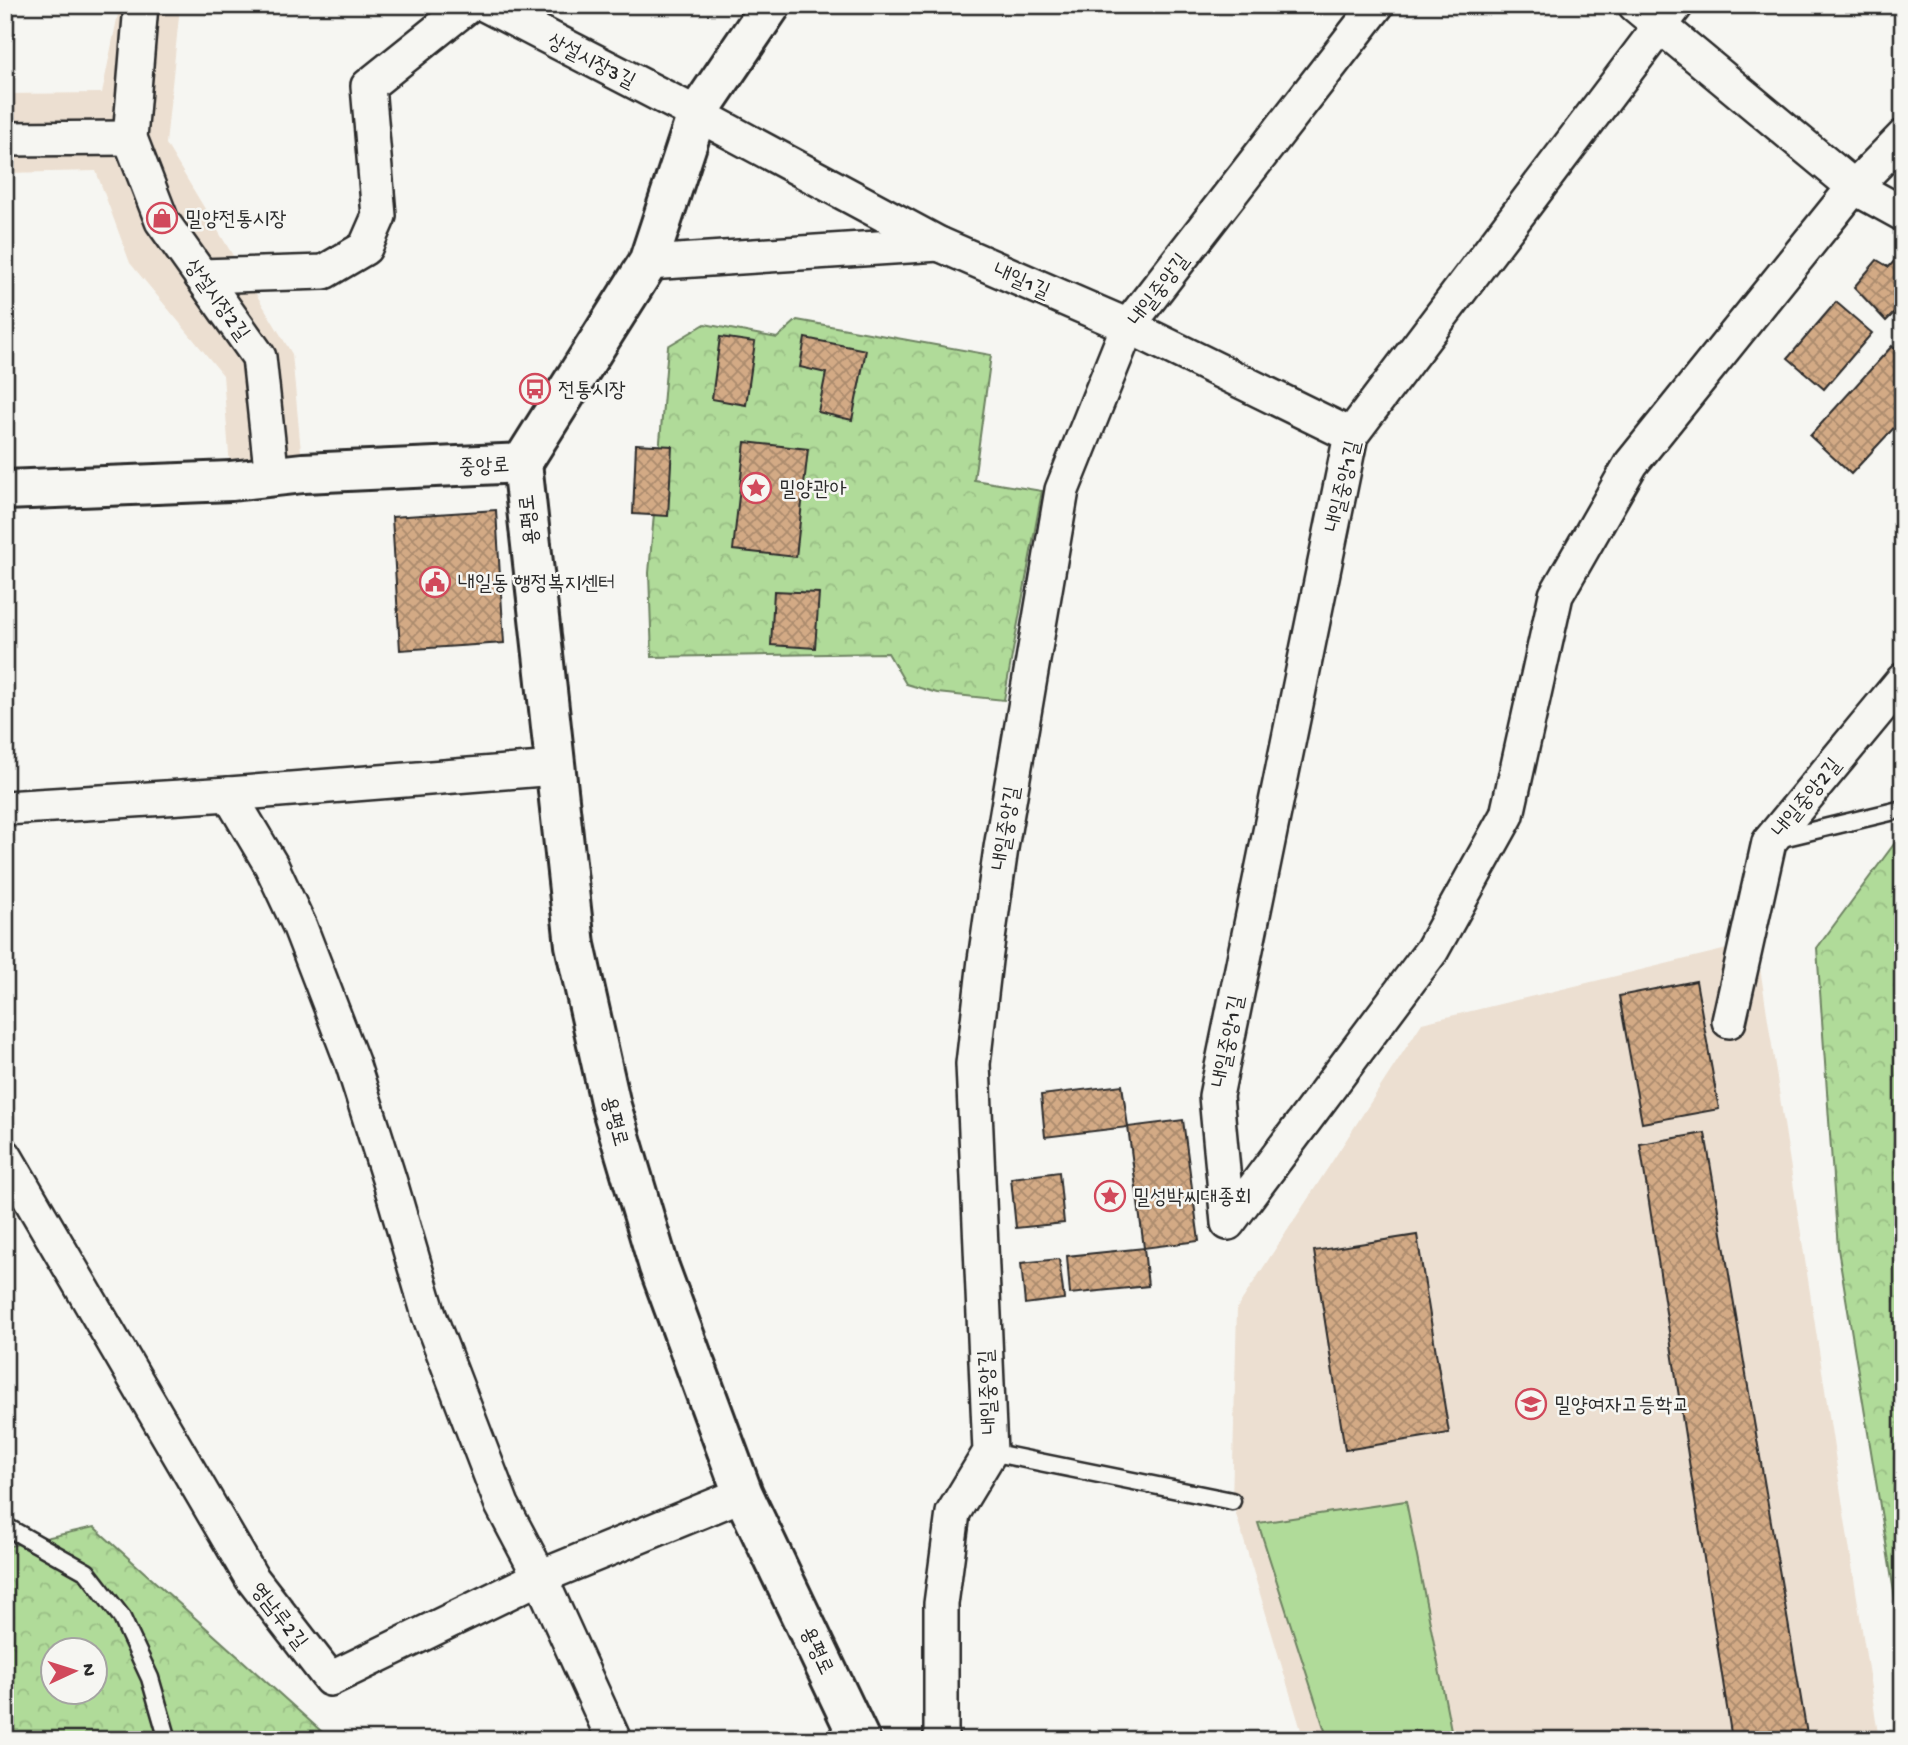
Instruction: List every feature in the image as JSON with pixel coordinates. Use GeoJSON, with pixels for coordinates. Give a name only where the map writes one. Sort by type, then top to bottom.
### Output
{"type":"FeatureCollection","features":[{"type":"Feature","properties":{"kind":"main road","name":"중앙로"},"geometry":{"type":"LineString","coordinates":[[5,490],[231,481],[303,473],[522,463],[648,263],[698,114],[771,5]]}},
{"type":"Feature","properties":{"kind":"main road","name":"용평로"},"geometry":{"type":"LineString","coordinates":[[522,463],[575,945],[611,1107],[659,1267],[743,1494],[860,1740]]}},
{"type":"Feature","properties":{"kind":"street","name":"상설시장2길"},"geometry":{"type":"LineString","coordinates":[[141,5],[130,138],[162,220],[259,358],[272,478]]}},
{"type":"Feature","properties":{"kind":"street"},"geometry":{"type":"LineString","coordinates":[[201,276],[324,272],[365,248],[379,215],[368,86],[469,5]]}},
{"type":"Feature","properties":{"kind":"street","name":"상설시장3길"},"geometry":{"type":"LineString","coordinates":[[486,5],[698,114]]}},
{"type":"Feature","properties":{"kind":"street","name":"내일중앙길"},"geometry":{"type":"LineString","coordinates":[[941,1740],[941,1604],[953,1513],[990,1452],[973,1064],[1001,848],[1062,490],[1128,326],[1377,5]]}},
{"type":"Feature","properties":{"kind":"street"},"geometry":{"type":"LineString","coordinates":[[1635,5],[1668,16],[1854,187],[1903,214]]}},
{"type":"Feature","properties":{"kind":"street","name":"내일중앙1길"},"geometry":{"type":"LineString","coordinates":[[1668,16],[1351,435],[1216,1096],[1228,1223],[1432,950],[1507,815],[1556,596],[1631,464],[1854,187]]}},
{"type":"Feature","properties":{"kind":"street","name":"내일1길"},"geometry":{"type":"LineString","coordinates":[[698,114],[939,244],[1128,326],[1351,435]]}},
{"type":"Feature","properties":{"kind":"street"},"geometry":{"type":"LineString","coordinates":[[1854,187],[1903,137]]}},
{"type":"Feature","properties":{"kind":"street"},"geometry":{"type":"LineString","coordinates":[[5,139],[130,138]]}},
{"type":"Feature","properties":{"kind":"street"},"geometry":{"type":"LineString","coordinates":[[648,263],[939,244]]}},
{"type":"Feature","properties":{"kind":"street","name":"내일중앙2길"},"geometry":{"type":"LineString","coordinates":[[1769,842],[1903,680]]}},
{"type":"Feature","properties":{"kind":"street"},"geometry":{"type":"LineString","coordinates":[[5,808],[229,794],[555,768]]}},
{"type":"Feature","properties":{"kind":"street"},"geometry":{"type":"LineString","coordinates":[[229,794],[271,865],[300,927],[352,1062],[429,1315],[502,1505],[540,1577],[614,1740]]}},
{"type":"Feature","properties":{"kind":"street"},"geometry":{"type":"LineString","coordinates":[[1729,1021],[1769,842]]}},
{"type":"Feature","properties":{"kind":"street","name":"영남루2길"},"geometry":{"type":"LineString","coordinates":[[5,1156],[251,1577],[330,1679],[540,1577],[743,1494]]}},
{"type":"Feature","properties":{"kind":"lane","name":"내일중앙2길"},"geometry":{"type":"LineString","coordinates":[[1769,842],[1903,809]]}},
{"type":"Feature","properties":{"kind":"lane"},"geometry":{"type":"LineString","coordinates":[[990,1452],[1233,1501]]}},
{"type":"Feature","properties":{"kind":"lane"},"geometry":{"type":"LineString","coordinates":[[5,1526],[87,1572],[121,1616],[150,1678],[168,1740]]}},
{"type":"Feature","properties":{"kind":"shaded area","name":"밀양전통시장"},"geometry":{"type":"Polygon","coordinates":[[[117,5],[179,5],[166,144],[292,354],[303,473],[231,481],[223,375],[130,263],[96,171],[5,173],[5,94],[102,93],[118,14],[117,5]]]}},
{"type":"Feature","properties":{"kind":"shaded area","name":"밀양여자고등학교"},"geometry":{"type":"Polygon","coordinates":[[[1756,942],[1879,1740],[1304,1740],[1232,1501],[1237,1308],[1422,1023],[1756,942]]]}},
{"type":"Feature","properties":{"kind":"green space"},"geometry":{"type":"Polygon","coordinates":[[[797,320],[991,355],[974,480],[1042,491],[1004,700],[937,693],[906,684],[888,653],[652,657],[649,573],[668,346],[705,324],[777,338],[797,320]]]}},
{"type":"Feature","properties":{"kind":"green space"},"geometry":{"type":"Polygon","coordinates":[[[1903,832],[1903,1647],[1838,1249],[1817,948],[1903,832]]]}},
{"type":"Feature","properties":{"kind":"green space"},"geometry":{"type":"Polygon","coordinates":[[[1406,1501],[1453,1740],[1328,1740],[1258,1523],[1406,1501]]]}},
{"type":"Feature","properties":{"kind":"green space"},"geometry":{"type":"Polygon","coordinates":[[[94,1527],[331,1740],[5,1740],[5,1547],[94,1527]]]}},
{"type":"Feature","properties":{"kind":"building"},"geometry":{"type":"Polygon","coordinates":[[[1902,252],[1903,304],[1886,321],[1854,287],[1877,260],[1889,267],[1902,252]]]}},
{"type":"Feature","properties":{"kind":"building"},"geometry":{"type":"Polygon","coordinates":[[[1836,302],[1872,333],[1824,389],[1788,358],[1836,302]]]}},
{"type":"Feature","properties":{"kind":"building"},"geometry":{"type":"Polygon","coordinates":[[[720,337],[755,342],[746,405],[712,399],[720,337]]]}},
{"type":"Feature","properties":{"kind":"building"},"geometry":{"type":"Polygon","coordinates":[[[805,338],[866,350],[852,420],[818,412],[826,373],[800,367],[805,338]]]}},
{"type":"Feature","properties":{"kind":"building"},"geometry":{"type":"Polygon","coordinates":[[[1892,346],[1903,356],[1903,418],[1851,474],[1810,436],[1892,346]]]}},
{"type":"Feature","properties":{"kind":"building"},"geometry":{"type":"Polygon","coordinates":[[[745,442],[808,449],[796,557],[733,550],[745,442]]]}},
{"type":"Feature","properties":{"kind":"building"},"geometry":{"type":"Polygon","coordinates":[[[636,444],[672,446],[668,516],[633,514],[636,444]]]}},
{"type":"Feature","properties":{"kind":"building"},"geometry":{"type":"Polygon","coordinates":[[[496,510],[504,643],[400,650],[392,517],[496,510]]]}},
{"type":"Feature","properties":{"kind":"building"},"geometry":{"type":"Polygon","coordinates":[[[774,591],[819,593],[815,648],[771,645],[774,591]]]}},
{"type":"Feature","properties":{"kind":"building"},"geometry":{"type":"Polygon","coordinates":[[[1696,981],[1719,1109],[1642,1123],[1619,996],[1696,981]]]}},
{"type":"Feature","properties":{"kind":"building"},"geometry":{"type":"Polygon","coordinates":[[[1122,1085],[1128,1127],[1045,1137],[1041,1095],[1122,1085]]]}},
{"type":"Feature","properties":{"kind":"building"},"geometry":{"type":"Polygon","coordinates":[[[1183,1120],[1199,1241],[1144,1248],[1128,1127],[1183,1120]]]}},
{"type":"Feature","properties":{"kind":"building"},"geometry":{"type":"Polygon","coordinates":[[[1705,1133],[1808,1740],[1732,1740],[1640,1144],[1705,1133]]]}},
{"type":"Feature","properties":{"kind":"building"},"geometry":{"type":"Polygon","coordinates":[[[1059,1172],[1064,1223],[1016,1228],[1011,1178],[1059,1172]]]}},
{"type":"Feature","properties":{"kind":"building"},"geometry":{"type":"Polygon","coordinates":[[[1417,1235],[1449,1433],[1345,1450],[1314,1251],[1417,1235]]]}},
{"type":"Feature","properties":{"kind":"building"},"geometry":{"type":"Polygon","coordinates":[[[1144,1248],[1148,1286],[1070,1294],[1067,1256],[1144,1248]]]}},
{"type":"Feature","properties":{"kind":"building"},"geometry":{"type":"Polygon","coordinates":[[[1059,1259],[1064,1299],[1025,1304],[1021,1263],[1059,1259]]]}},
{"type":"Feature","properties":{"kind":"place","name":"밀양전통시장"},"geometry":{"type":"Point","coordinates":[162,218]}},
{"type":"Feature","properties":{"kind":"place","name":"전통시장"},"geometry":{"type":"Point","coordinates":[535,389]}},
{"type":"Feature","properties":{"kind":"place","name":"밀양관아"},"geometry":{"type":"Point","coordinates":[756,488]}},
{"type":"Feature","properties":{"kind":"place","name":"내일동 행정복지센터"},"geometry":{"type":"Point","coordinates":[435,582]}},
{"type":"Feature","properties":{"kind":"place","name":"밀성박씨대종회"},"geometry":{"type":"Point","coordinates":[1110,1196]}},
{"type":"Feature","properties":{"kind":"place","name":"밀양여자고등학교"},"geometry":{"type":"Point","coordinates":[1531,1404]}}]}
